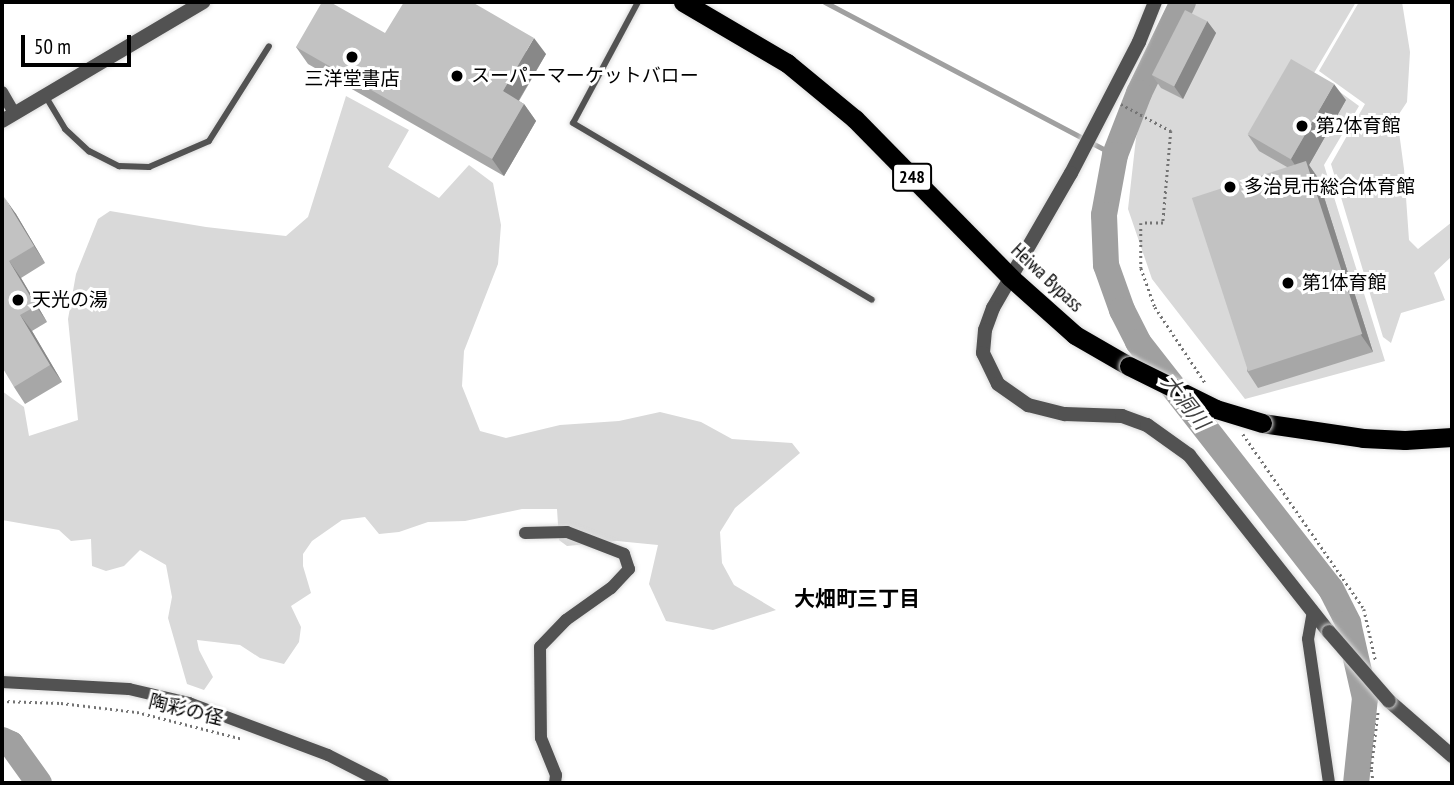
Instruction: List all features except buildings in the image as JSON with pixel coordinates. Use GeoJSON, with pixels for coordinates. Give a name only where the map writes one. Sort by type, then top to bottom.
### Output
{"type":"FeatureCollection","features":[{"type":"Feature","properties":{"kind":"highway","name":"Heiwa Bypass"},"geometry":{"type":"LineString","coordinates":[[683,2],[787,63],[855,119],[1010,277],[1075,335],[1129,366],[1216,409],[1262,423],[1363,438],[1405,440],[1452,436]]}},
{"type":"Feature","properties":{"kind":"street"},"geometry":{"type":"LineString","coordinates":[[2,92],[8,117],[203,2]]}},
{"type":"Feature","properties":{"kind":"street"},"geometry":{"type":"LineString","coordinates":[[1155,2],[1139,42],[1072,173],[1010,277],[985,330],[983,352],[999,384],[1010,395],[1044,411],[1122,416],[1147,425],[1189,455],[1329,632],[1389,701],[1452,756]]}},
{"type":"Feature","properties":{"kind":"street"},"geometry":{"type":"LineString","coordinates":[[525,533],[568,531],[624,554],[629,569],[611,588],[566,620],[540,647],[541,738],[556,775],[555,783]]}},
{"type":"Feature","properties":{"kind":"street"},"geometry":{"type":"LineString","coordinates":[[1313,611],[1308,639],[1329,783]]}},
{"type":"Feature","properties":{"kind":"street"},"geometry":{"type":"LineString","coordinates":[[2,682],[129,689],[189,703],[328,755],[383,783]]}},
{"type":"Feature","properties":{"kind":"lane"},"geometry":{"type":"LineString","coordinates":[[638,2],[573,123],[872,300]]}},
{"type":"Feature","properties":{"kind":"lane"},"geometry":{"type":"LineString","coordinates":[[45,95],[65,129],[89,151],[119,166],[149,167],[209,141],[269,46]]}},
{"type":"Feature","properties":{"kind":"path"},"geometry":{"type":"LineString","coordinates":[[1126,107],[1151,120]]}},
{"type":"Feature","properties":{"kind":"path","name":"陶彩の径"},"geometry":{"type":"LineString","coordinates":[[2,701],[61,703],[137,712],[191,723],[252,742]]}},
{"type":"Feature","properties":{"kind":"shaded area","name":"多治見市総合体育館"},"geometry":{"type":"Polygon","coordinates":[[[1189,2],[1356,2],[1314,73],[1359,106],[1324,165],[1385,361],[1245,399],[1152,279],[1128,209],[1136,138],[1150,85],[1189,2]]]}},
{"type":"Feature","properties":{"kind":"shaded area"},"geometry":{"type":"Polygon","coordinates":[[[1359,2],[1402,2],[1410,52],[1407,102],[1397,117],[1409,240],[1418,249],[1452,222],[1452,256],[1434,273],[1445,300],[1401,313],[1391,343],[1383,337],[1331,164],[1365,104],[1319,71],[1359,2]]]}},
{"type":"Feature","properties":{"kind":"shaded area"},"geometry":{"type":"Polygon","coordinates":[[[346,96],[409,130],[388,167],[439,198],[469,165],[493,183],[501,225],[498,264],[464,351],[462,386],[480,431],[506,438],[560,425],[619,421],[660,412],[701,422],[732,439],[792,443],[800,453],[735,508],[720,532],[722,563],[734,585],[776,610],[713,630],[666,621],[649,584],[658,545],[617,541],[567,546],[559,540],[557,509],[522,509],[465,521],[428,522],[399,532],[379,534],[365,517],[342,520],[312,541],[303,554],[303,566],[311,593],[291,606],[301,627],[299,642],[284,664],[260,658],[240,645],[197,640],[199,650],[213,677],[204,690],[187,684],[168,618],[172,597],[166,565],[140,550],[124,566],[106,571],[92,566],[91,539],[71,541],[59,530],[2,520],[2,391],[24,407],[29,436],[78,420],[68,319],[76,274],[98,219],[110,211],[206,227],[286,236],[308,217],[346,96]]]}},
{"type":"Feature","properties":{"kind":"waterway"},"geometry":{"type":"LineString","coordinates":[[825,2],[1115,155]]}},
{"type":"Feature","properties":{"kind":"waterway","name":"大洞川"},"geometry":{"type":"LineString","coordinates":[[1183,2],[1139,93],[1115,155],[1104,215],[1106,265],[1122,310],[1138,342],[1331,589],[1348,623],[1365,698],[1356,783]]}},
{"type":"Feature","properties":{"kind":"waterway"},"geometry":{"type":"LineString","coordinates":[[2,740],[11,744],[39,783]]}},
{"type":"Feature","properties":{"kind":"place","name":"三洋堂書店"},"geometry":{"type":"Point","coordinates":[352,57]}},
{"type":"Feature","properties":{"kind":"place","name":"スーパーマーケットバロー"},"geometry":{"type":"Point","coordinates":[457,76]}},
{"type":"Feature","properties":{"kind":"place","name":"第2体育館"},"geometry":{"type":"Point","coordinates":[1302,126]}},
{"type":"Feature","properties":{"kind":"place","name":"多治見市総合体育館"},"geometry":{"type":"Point","coordinates":[1230,187]}},
{"type":"Feature","properties":{"kind":"place","name":"第1体育館"},"geometry":{"type":"Point","coordinates":[1288,283]}},
{"type":"Feature","properties":{"kind":"place","name":"天光の湯"},"geometry":{"type":"Point","coordinates":[18,300]}},
{"type":"Feature","properties":{"kind":"district","name":"大畑町三丁目"},"geometry":{"type":"Point","coordinates":[857,599]}}]}
